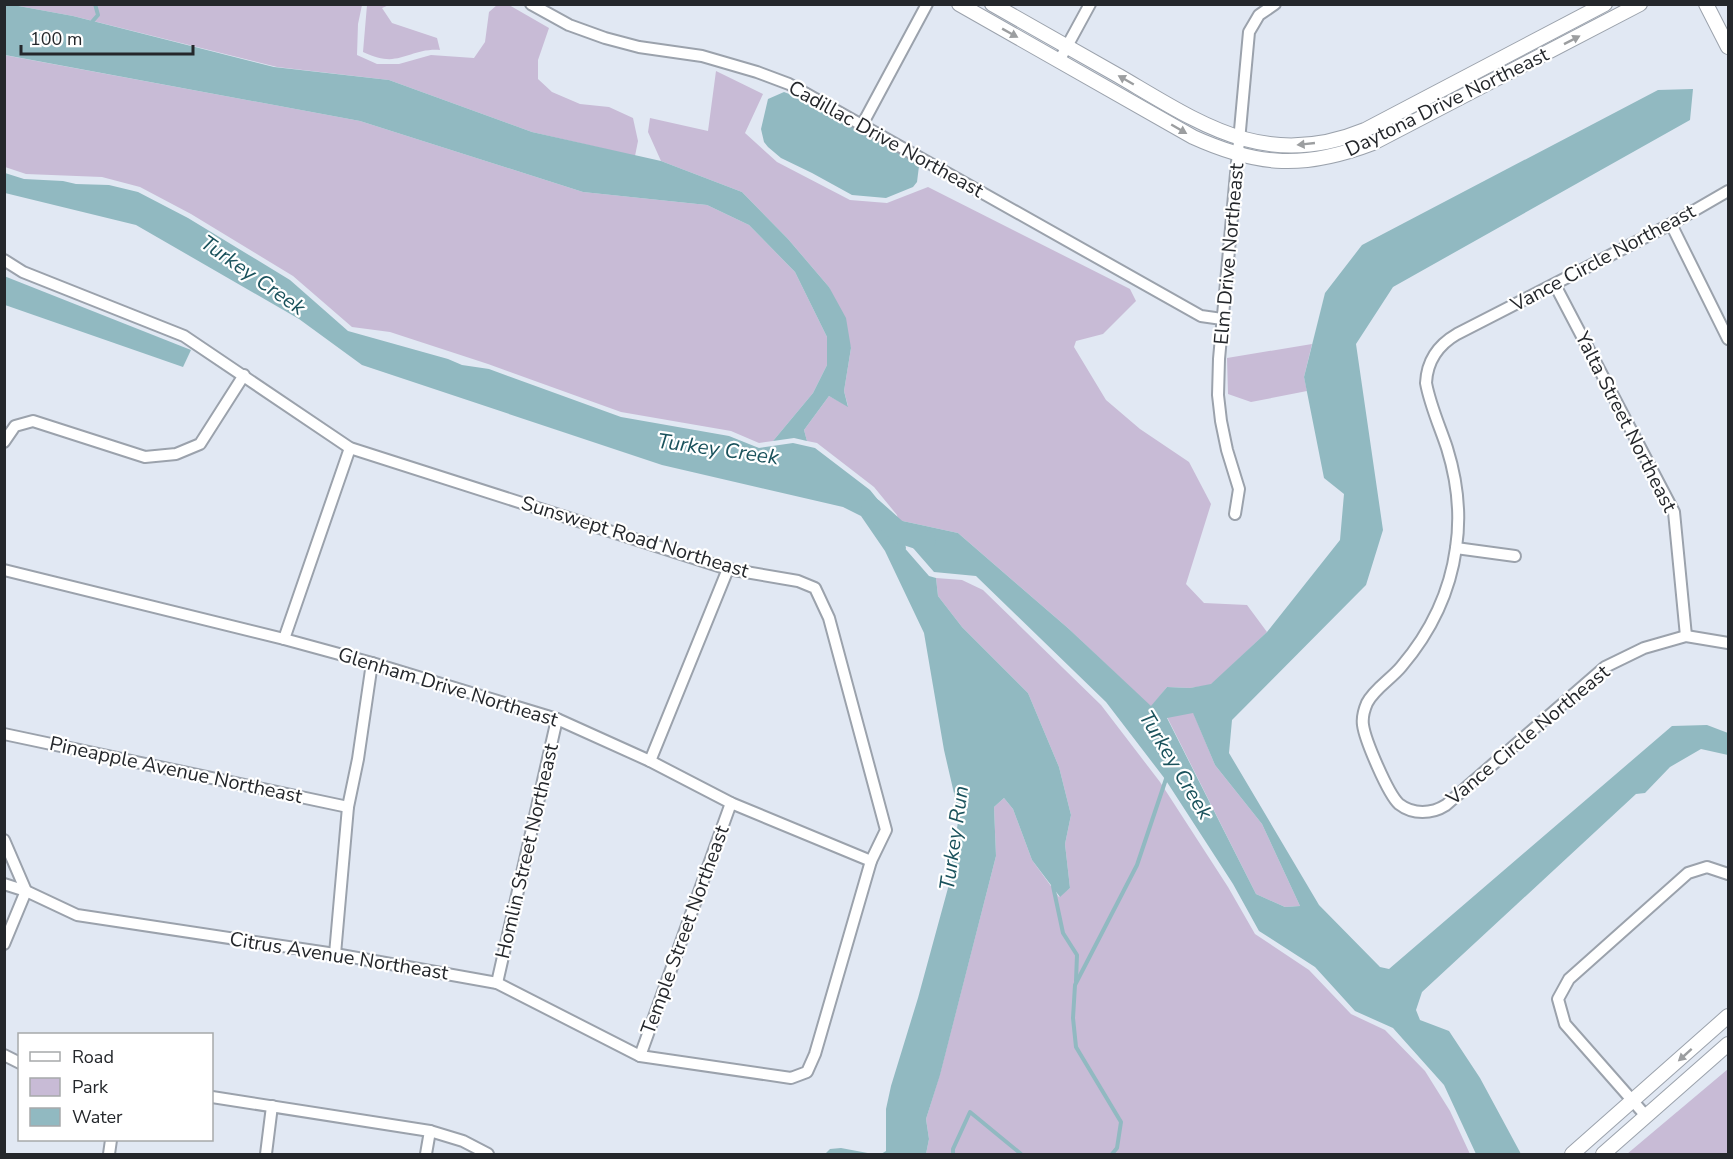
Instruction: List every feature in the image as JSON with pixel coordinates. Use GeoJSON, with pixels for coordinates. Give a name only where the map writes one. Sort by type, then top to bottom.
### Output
{"type":"FeatureCollection","features":[{"type":"Feature","properties":{"kind":"street","name":"Cadillac Drive Northeast"},"geometry":{"type":"LineString","coordinates":[[531,4],[569,25],[605,38],[639,47],[702,56],[789,84],[1201,316],[1222,319]]}},
{"type":"Feature","properties":{"kind":"street"},"geometry":{"type":"LineString","coordinates":[[862,125],[927,4]]}},
{"type":"Feature","properties":{"kind":"street","name":"Daytona Drive Northeast"},"geometry":{"type":"LineString","coordinates":[[959,4],[1193,137],[1238,155],[1262,160],[1291,162],[1333,157],[1401,129],[1640,4]]}},
{"type":"Feature","properties":{"kind":"street","name":"Daytona Drive Northeast"},"geometry":{"type":"LineString","coordinates":[[992,4],[1192,118],[1239,138],[1274,145],[1297,145],[1352,135],[1395,115],[1605,4]]}},
{"type":"Feature","properties":{"kind":"street"},"geometry":{"type":"LineString","coordinates":[[1059,61],[1090,4]]}},
{"type":"Feature","properties":{"kind":"street","name":"Elm Drive Northeast"},"geometry":{"type":"LineString","coordinates":[[1235,514],[1239,489],[1227,450],[1218,395],[1222,319],[1250,32],[1258,15],[1275,4]]}},
{"type":"Feature","properties":{"kind":"street"},"geometry":{"type":"LineString","coordinates":[[1706,4],[1728,47]]}},
{"type":"Feature","properties":{"kind":"street","name":"Vance Circle Northeast"},"geometry":{"type":"LineString","coordinates":[[1728,191],[1671,224],[1449,339],[1437,351],[1430,363],[1427,377],[1428,391],[1456,485],[1458,514],[1456,548],[1447,586],[1429,628],[1400,668],[1372,696],[1364,715],[1365,733],[1389,790],[1397,801],[1406,808],[1422,812],[1439,810],[1605,667],[1644,648],[1686,636],[1728,643]]}},
{"type":"Feature","properties":{"kind":"street"},"geometry":{"type":"LineString","coordinates":[[1671,224],[1728,339]]}},
{"type":"Feature","properties":{"kind":"street","name":"Sunswept Road Northeast"},"geometry":{"type":"LineString","coordinates":[[4,260],[23,273],[184,336],[350,448],[728,569],[798,581],[815,588],[829,618],[886,830],[871,861],[815,1054],[807,1072]]}},
{"type":"Feature","properties":{"kind":"street","name":"Yalta Street Northeast"},"geometry":{"type":"LineString","coordinates":[[1555,285],[1674,512],[1686,636]]}},
{"type":"Feature","properties":{"kind":"street"},"geometry":{"type":"LineString","coordinates":[[4,442],[15,426],[33,421],[145,457],[176,454],[201,444],[244,375]]}},
{"type":"Feature","properties":{"kind":"street"},"geometry":{"type":"LineString","coordinates":[[284,639],[350,448]]}},
{"type":"Feature","properties":{"kind":"street"},"geometry":{"type":"LineString","coordinates":[[1456,548],[1515,556]]}},
{"type":"Feature","properties":{"kind":"street"},"geometry":{"type":"LineString","coordinates":[[650,761],[728,569]]}},
{"type":"Feature","properties":{"kind":"street","name":"Glenham Drive Northeast"},"geometry":{"type":"LineString","coordinates":[[4,570],[284,639],[557,719],[650,761],[730,803],[871,861]]}},
{"type":"Feature","properties":{"kind":"street"},"geometry":{"type":"LineString","coordinates":[[335,954],[348,807],[358,759],[372,663]]}},
{"type":"Feature","properties":{"kind":"street","name":"Homlin Street Northeast"},"geometry":{"type":"LineString","coordinates":[[496,983],[557,719]]}},
{"type":"Feature","properties":{"kind":"street","name":"Pineapple Avenue Northeast"},"geometry":{"type":"LineString","coordinates":[[4,734],[348,807]]}},
{"type":"Feature","properties":{"kind":"street","name":"Temple Street Northeast"},"geometry":{"type":"LineString","coordinates":[[640,1056],[730,803]]}},
{"type":"Feature","properties":{"kind":"street"},"geometry":{"type":"LineString","coordinates":[[4,840],[26,891],[4,944]]}},
{"type":"Feature","properties":{"kind":"street"},"geometry":{"type":"LineString","coordinates":[[1646,1116],[1565,1024],[1558,999],[1569,979],[1688,873],[1707,867],[1728,874]]}},
{"type":"Feature","properties":{"kind":"street","name":"Citrus Avenue Northeast"},"geometry":{"type":"LineString","coordinates":[[4,884],[26,891],[77,915],[335,954],[496,983],[640,1056],[791,1078],[807,1072]]}},
{"type":"Feature","properties":{"kind":"street"},"geometry":{"type":"LineString","coordinates":[[1572,1155],[1728,1016]]}},
{"type":"Feature","properties":{"kind":"street"},"geometry":{"type":"LineString","coordinates":[[1603,1155],[1728,1044]]}},
{"type":"Feature","properties":{"kind":"street"},"geometry":{"type":"LineString","coordinates":[[4,1055],[18,1062]]}},
{"type":"Feature","properties":{"kind":"street"},"geometry":{"type":"LineString","coordinates":[[213,1097],[430,1131],[463,1141],[488,1155]]}},
{"type":"Feature","properties":{"kind":"street"},"geometry":{"type":"LineString","coordinates":[[266,1155],[272,1106]]}},
{"type":"Feature","properties":{"kind":"street"},"geometry":{"type":"LineString","coordinates":[[426,1155],[430,1131]]}},
{"type":"Feature","properties":{"kind":"green space"},"geometry":{"type":"Polygon","coordinates":[[[13,5],[362,5],[358,24],[357,55],[377,64],[399,64],[431,55],[474,58],[485,42],[489,12],[497,5],[509,5],[549,28],[538,60],[538,79],[552,92],[580,104],[609,107],[633,118],[638,141],[635,156],[532,132],[389,80],[277,67],[73,16],[13,5]]]}},
{"type":"Feature","properties":{"kind":"green space"},"geometry":{"type":"Polygon","coordinates":[[[367,5],[389,5],[382,8],[392,23],[437,38],[440,50],[419,52],[395,59],[376,57],[363,52],[367,5]]]}},
{"type":"Feature","properties":{"kind":"green space"},"geometry":{"type":"Polygon","coordinates":[[[4,55],[360,121],[583,192],[707,205],[749,225],[795,272],[827,337],[827,365],[813,393],[773,441],[759,443],[731,431],[621,412],[488,364],[390,332],[352,327],[293,276],[191,214],[140,187],[102,177],[26,174],[5,167],[4,55]]]}},
{"type":"Feature","properties":{"kind":"green space"},"geometry":{"type":"Polygon","coordinates":[[[716,71],[763,94],[745,133],[777,162],[850,200],[887,203],[928,187],[1130,289],[1136,301],[1103,334],[1076,341],[1074,347],[1106,400],[1140,429],[1189,462],[1211,504],[1186,584],[1204,603],[1247,605],[1267,632],[1211,685],[1190,688],[1167,687],[1151,707],[1069,629],[958,533],[898,520],[897,515],[874,487],[817,443],[807,441],[804,430],[829,396],[848,406],[844,391],[851,348],[829,287],[788,239],[742,192],[661,161],[648,132],[650,118],[708,131],[716,71]]]}},
{"type":"Feature","properties":{"kind":"green space"},"geometry":{"type":"Polygon","coordinates":[[[1312,344],[1304,377],[1307,391],[1251,402],[1228,394],[1227,358],[1312,344]]]}},
{"type":"Feature","properties":{"kind":"green space"},"geometry":{"type":"Polygon","coordinates":[[[936,578],[962,580],[983,590],[1101,705],[1160,782],[1228,887],[1255,934],[1309,970],[1351,1014],[1385,1030],[1425,1071],[1450,1111],[1470,1154],[926,1154],[929,1139],[926,1119],[940,1074],[996,856],[994,807],[1004,798],[1013,809],[1032,860],[1059,897],[1070,888],[1065,844],[1071,815],[1059,767],[1028,693],[962,627],[938,596],[936,578]]]}},
{"type":"Feature","properties":{"kind":"green space"},"geometry":{"type":"Polygon","coordinates":[[[1193,712],[1215,765],[1262,824],[1300,906],[1285,907],[1256,894],[1167,717],[1193,712]]]}},
{"type":"Feature","properties":{"kind":"green space"},"geometry":{"type":"Polygon","coordinates":[[[1728,1069],[1728,1154],[1627,1154],[1728,1069]]]}},
{"type":"Feature","properties":{"kind":"water"},"geometry":{"type":"Polygon","coordinates":[[[4,5],[73,16],[274,67],[389,80],[532,132],[661,161],[742,192],[788,239],[829,287],[846,318],[851,348],[844,391],[848,407],[829,396],[804,430],[807,441],[794,438],[773,441],[813,393],[827,365],[827,337],[795,272],[749,225],[707,205],[583,192],[360,121],[5,55],[4,5]]]}},
{"type":"Feature","properties":{"kind":"water"},"geometry":{"type":"Polygon","coordinates":[[[1693,89],[1690,120],[1393,287],[1356,344],[1383,530],[1366,585],[1232,720],[1229,753],[1319,905],[1380,967],[1389,969],[1672,726],[1707,725],[1728,733],[1728,755],[1701,749],[1670,767],[1645,793],[1636,794],[1422,992],[1416,1010],[1420,1020],[1449,1031],[1480,1078],[1521,1154],[1476,1154],[1444,1085],[1393,1028],[1355,1011],[1315,967],[1259,931],[1233,884],[1165,779],[1106,702],[976,576],[934,572],[900,533],[898,520],[958,533],[1069,629],[1151,706],[1167,687],[1190,688],[1211,684],[1267,632],[1340,540],[1344,494],[1324,478],[1304,377],[1325,293],[1362,245],[1658,90],[1693,89]],[[1193,713],[1167,718],[1256,894],[1285,907],[1300,906],[1262,824],[1215,765],[1193,713]]]}},
{"type":"Feature","properties":{"kind":"water"},"geometry":{"type":"Polygon","coordinates":[[[784,92],[805,100],[914,161],[919,166],[917,182],[913,187],[886,198],[852,195],[781,158],[764,142],[761,129],[768,99],[784,92]]]}},
{"type":"Feature","properties":{"kind":"water"},"geometry":{"type":"Polygon","coordinates":[[[5,173],[24,179],[109,185],[138,192],[188,218],[290,280],[348,331],[462,365],[489,369],[621,417],[729,436],[759,448],[793,443],[815,448],[870,490],[892,517],[895,537],[929,576],[936,578],[938,596],[962,627],[1028,693],[1059,767],[1071,815],[1065,844],[1070,888],[1060,897],[1032,860],[1013,809],[1004,798],[994,807],[996,856],[940,1075],[926,1119],[929,1139],[926,1154],[881,1154],[886,1151],[886,1109],[891,1086],[948,888],[959,815],[944,750],[924,633],[885,551],[861,516],[843,507],[662,465],[362,365],[299,319],[136,225],[5,193],[5,173]]]}},
{"type":"Feature","properties":{"kind":"water"},"geometry":{"type":"Polygon","coordinates":[[[4,276],[191,350],[183,367],[5,305],[4,276]]]}},
{"type":"Feature","properties":{"kind":"water"},"geometry":{"type":"Polygon","coordinates":[[[841,1148],[873,1154],[825,1154],[830,1149],[841,1148]]]}},
{"type":"Feature","properties":{"kind":"waterway"},"geometry":{"type":"LineString","coordinates":[[91,23],[98,15],[95,4]]}},
{"type":"Feature","properties":{"kind":"waterway","name":"Turkey Creek"},"geometry":{"type":"LineString","coordinates":[[872,508],[900,533],[925,541]]}},
{"type":"Feature","properties":{"kind":"waterway","name":"Turkey Run"},"geometry":{"type":"LineString","coordinates":[[900,533],[904,548]]}},
{"type":"Feature","properties":{"kind":"waterway"},"geometry":{"type":"LineString","coordinates":[[1112,1154],[1117,1148],[1121,1122],[1076,1047],[1073,1018],[1075,985],[1137,865],[1167,776]]}},
{"type":"Feature","properties":{"kind":"waterway"},"geometry":{"type":"LineString","coordinates":[[1053,886],[1063,933],[1077,955],[1076,981]]}},
{"type":"Feature","properties":{"kind":"waterway"},"geometry":{"type":"LineString","coordinates":[[953,1154],[953,1149],[970,1112],[1021,1154]]}}]}
